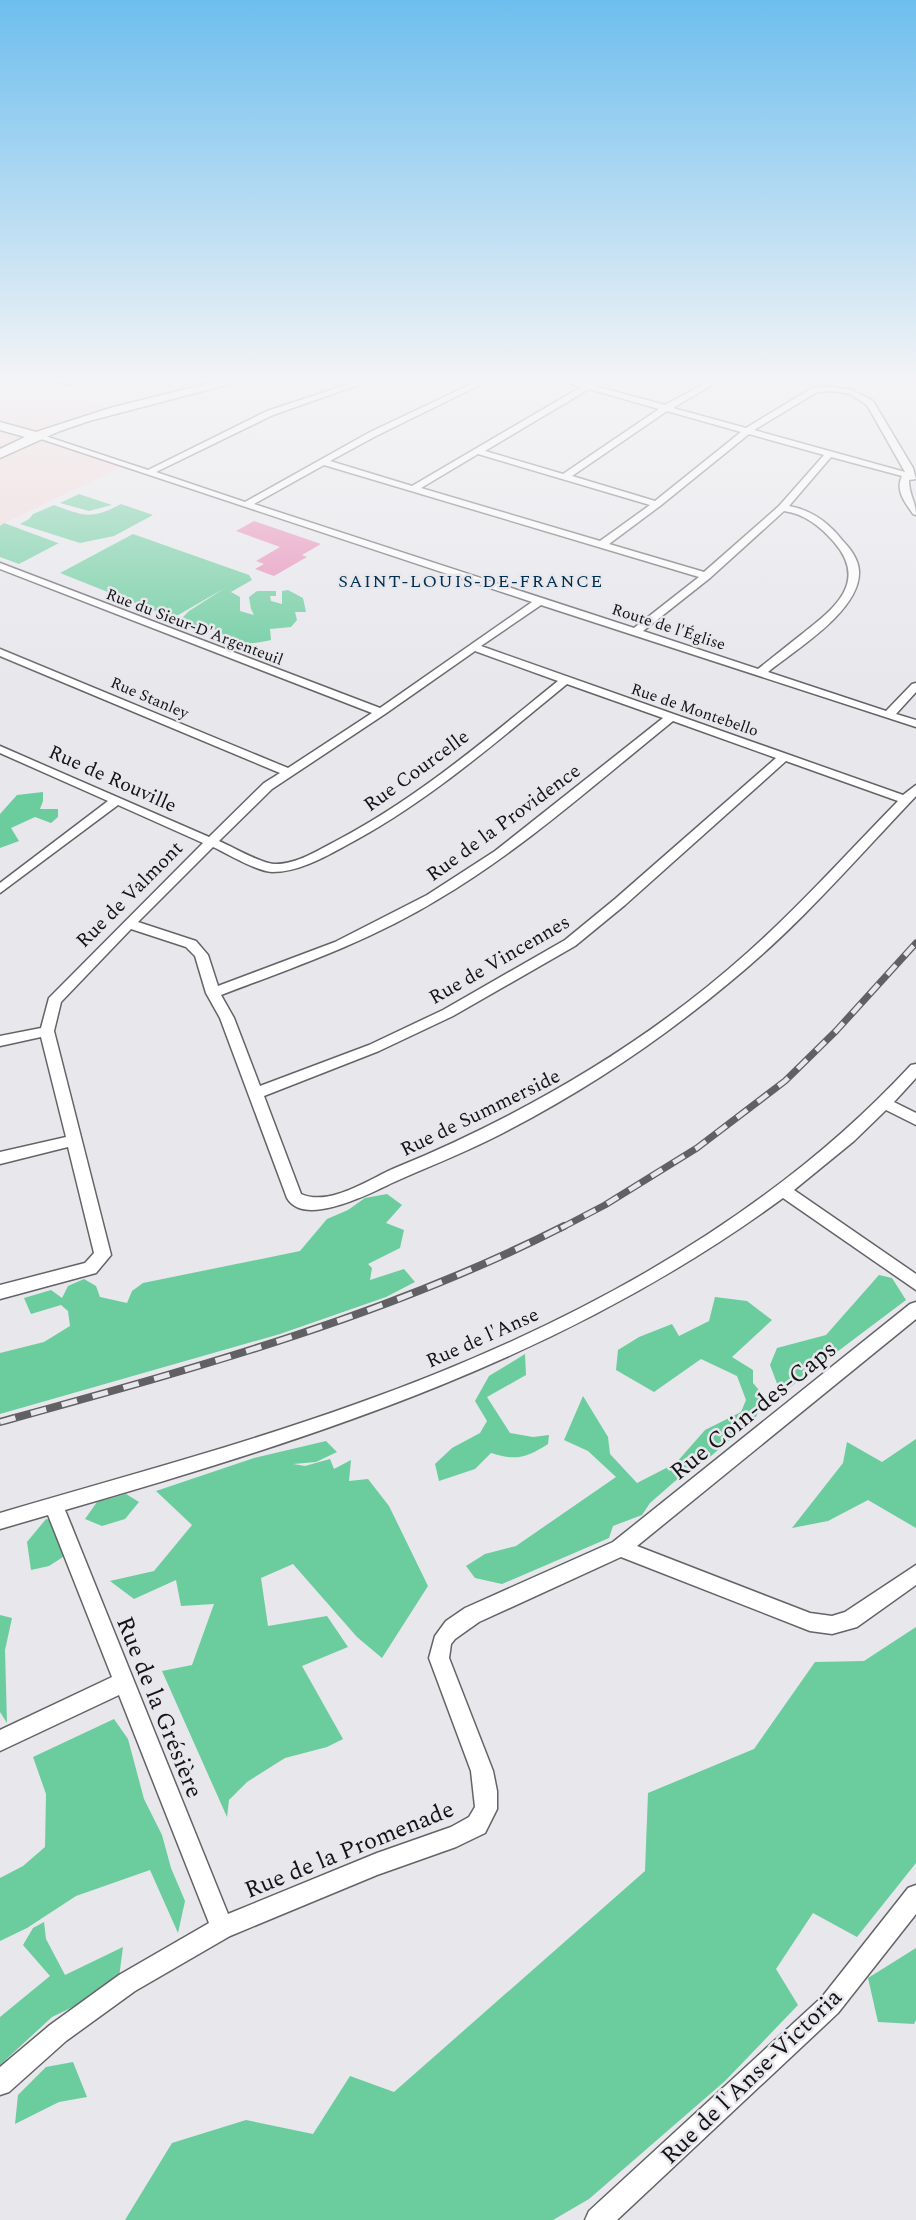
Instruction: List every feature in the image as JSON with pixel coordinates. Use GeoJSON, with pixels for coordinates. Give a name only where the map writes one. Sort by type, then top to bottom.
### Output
{"type":"FeatureCollection","features":[{"type":"Feature","properties":{"kind":"street","name":"Route de l'Église"},"geometry":{"type":"LineString","coordinates":[[179,484],[916,724]]}},
{"type":"Feature","properties":{"kind":"street"},"geometry":{"type":"LineString","coordinates":[[246,506],[285,484]]}},
{"type":"Feature","properties":{"kind":"street"},"geometry":{"type":"LineString","coordinates":[[395,484],[706,576]]}},
{"type":"Feature","properties":{"kind":"street"},"geometry":{"type":"LineString","coordinates":[[413,489],[422,484]]}},
{"type":"Feature","properties":{"kind":"street"},"geometry":{"type":"LineString","coordinates":[[591,484],[657,504]]}},
{"type":"Feature","properties":{"kind":"street"},"geometry":{"type":"LineString","coordinates":[[601,545],[682,484]]}},
{"type":"Feature","properties":{"kind":"street"},"geometry":{"type":"LineString","coordinates":[[636,632],[706,576],[782,508],[804,484]]}},
{"type":"Feature","properties":{"kind":"street"},"geometry":{"type":"LineString","coordinates":[[904,484],[904,494],[916,512]]}},
{"type":"Feature","properties":{"kind":"street"},"geometry":{"type":"LineString","coordinates":[[760,673],[834,614],[843,604],[854,582],[854,568],[849,556],[828,530],[802,512],[782,508]]}},
{"type":"Feature","properties":{"kind":"street","name":"Rue du Sieur-D'Argenteuil"},"geometry":{"type":"LineString","coordinates":[[0,566],[381,712]]}},
{"type":"Feature","properties":{"kind":"street","name":"Rue de Valmont"},"geometry":{"type":"LineString","coordinates":[[0,1292],[90,1268],[104,1255],[47,1031],[54,1001],[268,786],[381,712],[539,601]]}},
{"type":"Feature","properties":{"kind":"street","name":"Rue de Montebello"},"geometry":{"type":"LineString","coordinates":[[473,647],[784,758],[911,794]]}},
{"type":"Feature","properties":{"kind":"street","name":"Rue Stanley"},"geometry":{"type":"LineString","coordinates":[[0,652],[287,772]]}},
{"type":"Feature","properties":{"kind":"street","name":"Rue Courcelle"},"geometry":{"type":"LineString","coordinates":[[211,841],[270,868],[286,868],[302,863],[355,837],[403,809],[565,680]]}},
{"type":"Feature","properties":{"kind":"street"},"geometry":{"type":"LineString","coordinates":[[888,715],[916,686]]}},
{"type":"Feature","properties":{"kind":"street","name":"Rue de la Providence"},"geometry":{"type":"LineString","coordinates":[[213,993],[340,945],[432,898],[499,854],[670,718]]}},
{"type":"Feature","properties":{"kind":"street","name":"Rue de Rouville"},"geometry":{"type":"LineString","coordinates":[[0,749],[211,841]]}},
{"type":"Feature","properties":{"kind":"street","name":"Rue de Vincennes"},"geometry":{"type":"LineString","coordinates":[[255,1094],[374,1048],[427,1023],[570,943],[621,902],[784,758]]}},
{"type":"Feature","properties":{"kind":"street","name":"Rue de Summerside"},"geometry":{"type":"LineString","coordinates":[[129,924],[192,944],[201,955],[213,993],[227,1018],[295,1198],[310,1204],[327,1202],[413,1168],[513,1121],[593,1076],[654,1035],[727,978],[783,927],[911,794]]}},
{"type":"Feature","properties":{"kind":"street"},"geometry":{"type":"LineString","coordinates":[[0,889],[116,801]]}},
{"type":"Feature","properties":{"kind":"street"},"geometry":{"type":"LineString","coordinates":[[0,1041],[47,1031]]}},
{"type":"Feature","properties":{"kind":"street","name":"Rue de l'Anse"},"geometry":{"type":"LineString","coordinates":[[0,1521],[309,1429],[419,1388],[521,1344],[637,1285],[692,1253],[784,1191],[834,1152],[885,1103],[916,1069]]}},
{"type":"Feature","properties":{"kind":"street"},"geometry":{"type":"LineString","coordinates":[[885,1103],[916,1120]]}},
{"type":"Feature","properties":{"kind":"street"},"geometry":{"type":"LineString","coordinates":[[0,1158],[75,1140]]}},
{"type":"Feature","properties":{"kind":"street"},"geometry":{"type":"LineString","coordinates":[[784,1191],[916,1283]]}},
{"type":"Feature","properties":{"kind":"street","name":"Rue Coin-des-Caps"},"geometry":{"type":"LineString","coordinates":[[620,1548],[916,1309]]}},
{"type":"Feature","properties":{"kind":"street","name":"Rue de la Grésière"},"geometry":{"type":"LineString","coordinates":[[53,1505],[122,1683],[222,1928]]}},
{"type":"Feature","properties":{"kind":"street"},"geometry":{"type":"LineString","coordinates":[[620,1548],[810,1622],[832,1625],[850,1620],[916,1574]]}},
{"type":"Feature","properties":{"kind":"street","name":"Rue de la Promenade"},"geometry":{"type":"LineString","coordinates":[[0,2083],[58,2033],[127,1983],[222,1928],[377,1864],[456,1836],[477,1825],[486,1809],[486,1791],[482,1771],[446,1682],[439,1658],[440,1642],[452,1628],[472,1615],[620,1548]]}},
{"type":"Feature","properties":{"kind":"street"},"geometry":{"type":"LineString","coordinates":[[0,1741],[122,1683]]}},
{"type":"Feature","properties":{"kind":"street","name":"Rue de l'Anse-Victoria"},"geometry":{"type":"LineString","coordinates":[[598,2220],[830,2005],[916,1896]]}},
{"type":"Feature","properties":{"kind":"shaded area"},"geometry":{"type":"Polygon","coordinates":[[[0,484],[87,484],[0,525],[0,484]]]}},
{"type":"Feature","properties":{"kind":"green space"},"geometry":{"type":"Polygon","coordinates":[[[79,494],[112,505],[89,511],[60,503],[79,494]]]}},
{"type":"Feature","properties":{"kind":"green space"},"geometry":{"type":"Polygon","coordinates":[[[121,504],[153,515],[114,536],[80,543],[20,524],[33,514],[54,505],[88,515],[121,504]]]}},
{"type":"Feature","properties":{"kind":"green space"},"geometry":{"type":"Polygon","coordinates":[[[4,523],[59,543],[19,564],[0,557],[0,526],[4,523]]]}},
{"type":"Feature","properties":{"kind":"green space"},"geometry":{"type":"Polygon","coordinates":[[[133,534],[249,575],[252,580],[231,592],[240,597],[240,611],[254,615],[249,597],[257,591],[276,591],[276,596],[270,596],[271,601],[282,604],[282,591],[288,590],[303,598],[306,612],[295,612],[297,620],[291,627],[270,629],[271,640],[238,644],[225,639],[212,626],[196,628],[181,619],[189,611],[225,588],[173,618],[60,573],[133,534]]]}},
{"type":"Feature","properties":{"kind":"green space"},"geometry":{"type":"Polygon","coordinates":[[[43,792],[40,809],[58,809],[58,817],[51,823],[35,817],[11,828],[19,841],[0,848],[0,814],[17,795],[43,792]]]}},
{"type":"Feature","properties":{"kind":"green space"},"geometry":{"type":"Polygon","coordinates":[[[387,1194],[402,1205],[386,1223],[404,1230],[400,1248],[368,1264],[372,1268],[370,1280],[404,1269],[415,1282],[386,1297],[280,1334],[0,1414],[0,1353],[44,1342],[70,1326],[68,1311],[61,1305],[31,1314],[24,1298],[51,1290],[62,1298],[68,1286],[84,1279],[96,1286],[100,1297],[127,1303],[132,1291],[143,1283],[300,1251],[327,1219],[348,1210],[365,1198],[387,1194]]]}},
{"type":"Feature","properties":{"kind":"green space"},"geometry":{"type":"Polygon","coordinates":[[[879,1275],[892,1278],[906,1300],[781,1394],[770,1365],[777,1348],[826,1335],[879,1275]]]}},
{"type":"Feature","properties":{"kind":"green space"},"geometry":{"type":"Polygon","coordinates":[[[715,1297],[747,1301],[772,1320],[732,1357],[753,1370],[753,1383],[764,1396],[756,1417],[711,1456],[674,1482],[650,1503],[642,1515],[613,1526],[609,1538],[502,1584],[475,1578],[466,1566],[485,1554],[516,1546],[616,1477],[588,1451],[564,1440],[583,1396],[608,1437],[610,1454],[637,1483],[676,1463],[705,1430],[741,1412],[746,1400],[737,1376],[701,1359],[654,1392],[616,1370],[618,1350],[639,1337],[672,1324],[679,1336],[709,1321],[715,1297]]]}},
{"type":"Feature","properties":{"kind":"green space"},"geometry":{"type":"Polygon","coordinates":[[[525,1354],[526,1375],[487,1397],[510,1433],[533,1437],[549,1435],[548,1444],[521,1457],[507,1457],[491,1453],[475,1469],[439,1481],[435,1464],[452,1448],[480,1433],[487,1421],[475,1401],[489,1376],[525,1354]]]}},
{"type":"Feature","properties":{"kind":"green space"},"geometry":{"type":"Polygon","coordinates":[[[916,1439],[916,1528],[868,1500],[828,1521],[792,1528],[843,1463],[847,1442],[882,1462],[916,1439]]]}},
{"type":"Feature","properties":{"kind":"green space"},"geometry":{"type":"Polygon","coordinates":[[[326,1441],[337,1452],[316,1462],[293,1464],[305,1466],[330,1459],[334,1469],[351,1460],[349,1481],[368,1479],[389,1506],[428,1586],[382,1658],[357,1637],[293,1564],[261,1578],[268,1626],[327,1616],[348,1647],[302,1666],[343,1739],[327,1747],[285,1758],[247,1782],[229,1800],[227,1817],[162,1671],[192,1665],[214,1604],[181,1606],[176,1580],[134,1599],[110,1581],[154,1571],[192,1525],[156,1491],[254,1458],[326,1441]]]}},
{"type":"Feature","properties":{"kind":"green space"},"geometry":{"type":"Polygon","coordinates":[[[126,1494],[139,1502],[125,1519],[102,1526],[85,1519],[97,1502],[126,1494]]]}},
{"type":"Feature","properties":{"kind":"green space"},"geometry":{"type":"Polygon","coordinates":[[[46,1519],[72,1523],[80,1546],[49,1566],[31,1570],[27,1542],[46,1519]]]}},
{"type":"Feature","properties":{"kind":"green space"},"geometry":{"type":"Polygon","coordinates":[[[0,1615],[12,1618],[5,1650],[7,1723],[0,1712],[0,1615]]]}},
{"type":"Feature","properties":{"kind":"green space"},"geometry":{"type":"Polygon","coordinates":[[[916,1627],[916,1863],[857,1937],[813,1913],[776,1969],[798,2005],[725,2081],[589,2199],[553,2220],[125,2220],[172,2143],[246,2120],[313,2134],[350,2076],[394,2092],[645,1871],[648,1793],[754,1749],[815,1662],[864,1661],[916,1627]]]}},
{"type":"Feature","properties":{"kind":"green space"},"geometry":{"type":"Polygon","coordinates":[[[114,1719],[128,1739],[144,1799],[162,1835],[171,1868],[185,1901],[178,1933],[150,1870],[76,1896],[27,1928],[0,1941],[0,1878],[23,1866],[45,1847],[46,1794],[33,1757],[114,1719]]]}},
{"type":"Feature","properties":{"kind":"green space"},"geometry":{"type":"Polygon","coordinates":[[[44,1922],[46,1939],[65,1975],[123,1947],[118,1985],[52,2017],[0,2065],[0,2017],[50,1976],[23,1945],[33,1928],[44,1922]]]}},
{"type":"Feature","properties":{"kind":"green space"},"geometry":{"type":"Polygon","coordinates":[[[916,1948],[916,2020],[914,2024],[878,2022],[868,1978],[916,1948]]]}},
{"type":"Feature","properties":{"kind":"green space"},"geometry":{"type":"Polygon","coordinates":[[[73,2062],[87,2097],[59,2102],[15,2124],[18,2095],[46,2067],[73,2062]]]}},
{"type":"Feature","properties":{"kind":"building"},"geometry":{"type":"Polygon","coordinates":[[[254,521],[321,544],[302,555],[307,557],[274,576],[255,569],[264,564],[256,561],[280,547],[236,531],[254,521]]]}},
{"type":"Feature","properties":{"kind":"railway"},"geometry":{"type":"LineString","coordinates":[[561,1228],[605,1205],[697,1148],[785,1081],[836,1031],[916,943]]}},
{"type":"Feature","properties":{"kind":"railway"},"geometry":{"type":"LineString","coordinates":[[0,1422],[216,1361],[358,1314],[427,1288],[564,1226]]}},
{"type":"Feature","properties":{"kind":"district","name":"SAINT-LOUIS-DE-FRANCE"},"geometry":{"type":"Point","coordinates":[471,581]}}]}
